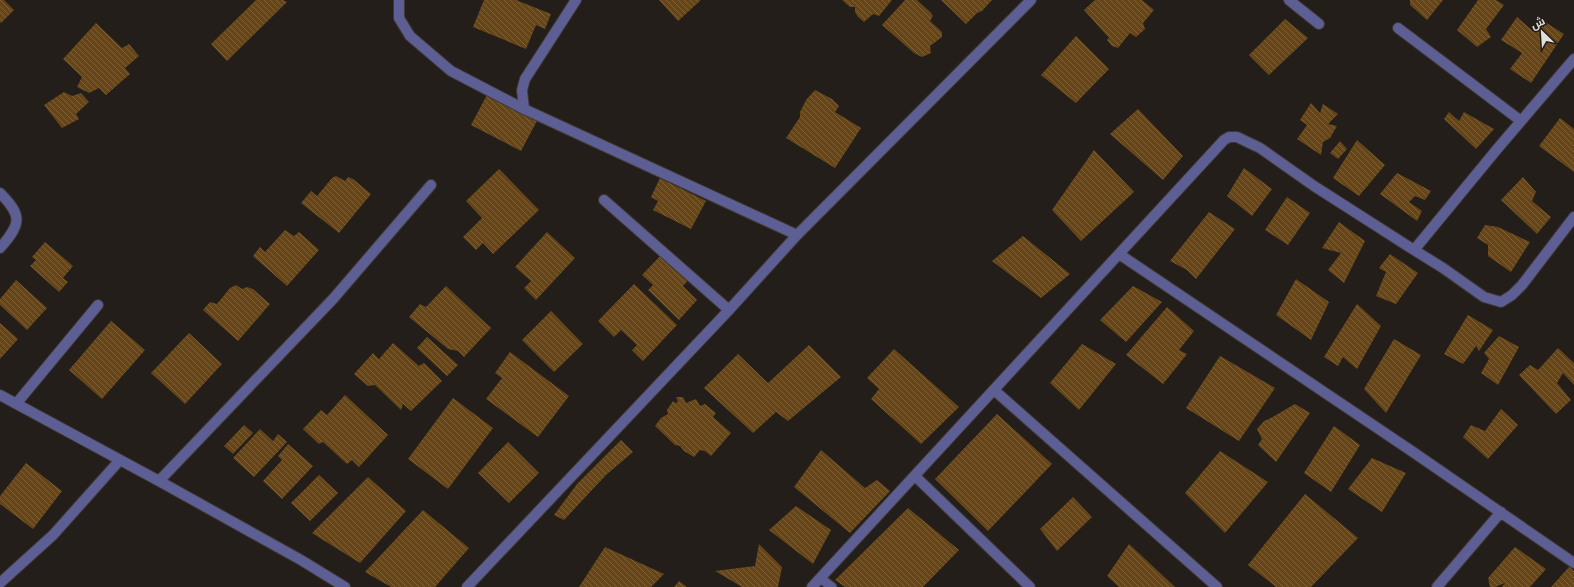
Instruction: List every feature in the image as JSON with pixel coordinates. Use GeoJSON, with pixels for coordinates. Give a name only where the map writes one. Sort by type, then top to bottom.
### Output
{"type":"FeatureCollection","features":[{"type":"Feature","properties":{"kind":"street"},"geometry":{"type":"LineString","coordinates":[[399,0],[399,18],[410,36],[451,71],[524,109],[797,235]]}},
{"type":"Feature","properties":{"kind":"street"},"geometry":{"type":"LineString","coordinates":[[524,109],[522,90],[525,79],[576,0]]}},
{"type":"Feature","properties":{"kind":"street"},"geometry":{"type":"LineString","coordinates":[[466,587],[729,310],[797,235],[1031,0]]}},
{"type":"Feature","properties":{"kind":"street"},"geometry":{"type":"LineString","coordinates":[[1290,0],[1318,24]]}},
{"type":"Feature","properties":{"kind":"street"},"geometry":{"type":"LineString","coordinates":[[1398,28],[1521,121]]}},
{"type":"Feature","properties":{"kind":"street"},"geometry":{"type":"LineString","coordinates":[[1414,250],[1574,59]]}},
{"type":"Feature","properties":{"kind":"street"},"geometry":{"type":"LineString","coordinates":[[812,587],[1224,140],[1230,137],[1236,137],[1260,148],[1326,193],[1443,268],[1484,297],[1500,302],[1512,295],[1522,285],[1574,217]]}},
{"type":"Feature","properties":{"kind":"street"},"geometry":{"type":"LineString","coordinates":[[159,480],[333,299],[431,185]]}},
{"type":"Feature","properties":{"kind":"street"},"geometry":{"type":"LineString","coordinates":[[0,192],[14,209],[17,218],[14,229],[0,248]]}},
{"type":"Feature","properties":{"kind":"street"},"geometry":{"type":"LineString","coordinates":[[604,200],[729,310]]}},
{"type":"Feature","properties":{"kind":"street"},"geometry":{"type":"LineString","coordinates":[[1119,254],[1574,562]]}},
{"type":"Feature","properties":{"kind":"street"},"geometry":{"type":"LineString","coordinates":[[16,404],[98,305]]}},
{"type":"Feature","properties":{"kind":"street"},"geometry":{"type":"LineString","coordinates":[[994,390],[1217,587]]}},
{"type":"Feature","properties":{"kind":"street"},"geometry":{"type":"LineString","coordinates":[[0,395],[159,480],[301,560],[345,587]]}},
{"type":"Feature","properties":{"kind":"street"},"geometry":{"type":"LineString","coordinates":[[0,583],[53,535],[120,460]]}},
{"type":"Feature","properties":{"kind":"street"},"geometry":{"type":"LineString","coordinates":[[915,476],[1030,587]]}},
{"type":"Feature","properties":{"kind":"street"},"geometry":{"type":"LineString","coordinates":[[1437,587],[1501,512]]}},
{"type":"Feature","properties":{"kind":"lane"},"geometry":{"type":"LineString","coordinates":[[820,578],[832,587]]}},
{"type":"Feature","properties":{"kind":"building"},"geometry":{"type":"Polygon","coordinates":[[[0,0],[4,0],[14,10],[1,23],[0,22],[0,0]]]}},
{"type":"Feature","properties":{"kind":"building"},"geometry":{"type":"Polygon","coordinates":[[[256,0],[283,0],[287,2],[227,61],[211,44],[256,0]]]}},
{"type":"Feature","properties":{"kind":"building"},"geometry":{"type":"Polygon","coordinates":[[[484,0],[516,0],[551,14],[545,29],[536,25],[526,49],[473,27],[484,0]]]}},
{"type":"Feature","properties":{"kind":"building"},"geometry":{"type":"Polygon","coordinates":[[[659,0],[701,0],[678,21],[659,0]]]}},
{"type":"Feature","properties":{"kind":"building"},"geometry":{"type":"Polygon","coordinates":[[[842,0],[892,0],[879,16],[873,14],[864,22],[855,12],[855,7],[850,7],[842,0]]]}},
{"type":"Feature","properties":{"kind":"building"},"geometry":{"type":"Polygon","coordinates":[[[905,0],[917,0],[931,13],[933,16],[930,21],[942,32],[942,37],[930,46],[931,53],[922,57],[914,53],[882,25],[905,0]]]}},
{"type":"Feature","properties":{"kind":"building"},"geometry":{"type":"Polygon","coordinates":[[[941,0],[992,0],[982,11],[977,13],[966,24],[941,0]]]}},
{"type":"Feature","properties":{"kind":"building"},"geometry":{"type":"Polygon","coordinates":[[[1095,0],[1142,0],[1154,10],[1143,23],[1145,29],[1136,37],[1130,33],[1118,48],[1112,46],[1107,40],[1109,38],[1084,10],[1095,0]]]}},
{"type":"Feature","properties":{"kind":"building"},"geometry":{"type":"Polygon","coordinates":[[[1410,0],[1443,0],[1427,20],[1410,5],[1410,0]]]}},
{"type":"Feature","properties":{"kind":"building"},"geometry":{"type":"Polygon","coordinates":[[[1478,0],[1496,0],[1504,5],[1486,29],[1491,37],[1477,47],[1457,30],[1478,0]]]}},
{"type":"Feature","properties":{"kind":"building"},"geometry":{"type":"Polygon","coordinates":[[[1517,17],[1533,31],[1545,22],[1564,34],[1531,83],[1510,69],[1522,53],[1501,40],[1517,17]]]}},
{"type":"Feature","properties":{"kind":"building"},"geometry":{"type":"Polygon","coordinates":[[[1285,19],[1308,38],[1269,75],[1249,55],[1285,19]]]}},
{"type":"Feature","properties":{"kind":"building"},"geometry":{"type":"Polygon","coordinates":[[[96,23],[122,48],[129,44],[139,56],[125,68],[130,74],[106,95],[99,88],[89,93],[77,87],[82,77],[63,59],[96,23]]]}},
{"type":"Feature","properties":{"kind":"building"},"geometry":{"type":"Polygon","coordinates":[[[1076,36],[1109,69],[1076,103],[1041,75],[1076,36]]]}},
{"type":"Feature","properties":{"kind":"building"},"geometry":{"type":"Polygon","coordinates":[[[815,90],[832,99],[839,106],[835,112],[861,128],[835,168],[786,138],[800,117],[800,112],[806,100],[815,90]]]}},
{"type":"Feature","properties":{"kind":"building"},"geometry":{"type":"Polygon","coordinates":[[[64,92],[72,96],[81,93],[89,102],[76,114],[79,119],[62,128],[44,105],[64,92]]]}},
{"type":"Feature","properties":{"kind":"building"},"geometry":{"type":"Polygon","coordinates":[[[488,93],[538,119],[521,151],[471,125],[488,93]]]}},
{"type":"Feature","properties":{"kind":"building"},"geometry":{"type":"Polygon","coordinates":[[[1311,103],[1320,113],[1323,104],[1338,114],[1328,124],[1337,126],[1330,138],[1323,142],[1321,155],[1297,139],[1307,125],[1300,120],[1311,103]]]}},
{"type":"Feature","properties":{"kind":"building"},"geometry":{"type":"Polygon","coordinates":[[[1138,109],[1183,156],[1163,180],[1110,134],[1138,109]]]}},
{"type":"Feature","properties":{"kind":"building"},"geometry":{"type":"Polygon","coordinates":[[[1449,112],[1459,121],[1464,112],[1494,129],[1476,149],[1444,119],[1449,112]]]}},
{"type":"Feature","properties":{"kind":"building"},"geometry":{"type":"Polygon","coordinates":[[[1560,118],[1574,129],[1574,172],[1539,146],[1560,118]]]}},
{"type":"Feature","properties":{"kind":"building"},"geometry":{"type":"Polygon","coordinates":[[[1357,140],[1385,165],[1359,196],[1333,178],[1357,140]]]}},
{"type":"Feature","properties":{"kind":"building"},"geometry":{"type":"Polygon","coordinates":[[[1340,141],[1347,149],[1338,159],[1330,153],[1340,141]]]}},
{"type":"Feature","properties":{"kind":"building"},"geometry":{"type":"Polygon","coordinates":[[[1094,150],[1134,192],[1081,241],[1052,210],[1094,150]]]}},
{"type":"Feature","properties":{"kind":"building"},"geometry":{"type":"Polygon","coordinates":[[[1244,168],[1272,189],[1252,216],[1227,196],[1244,168]]]}},
{"type":"Feature","properties":{"kind":"building"},"geometry":{"type":"Polygon","coordinates":[[[499,169],[539,210],[493,254],[483,243],[476,250],[463,237],[482,218],[466,201],[499,169]]]}},
{"type":"Feature","properties":{"kind":"building"},"geometry":{"type":"Polygon","coordinates":[[[1397,173],[1431,191],[1425,200],[1415,196],[1409,202],[1422,211],[1417,221],[1380,194],[1397,173]]]}},
{"type":"Feature","properties":{"kind":"building"},"geometry":{"type":"Polygon","coordinates":[[[336,176],[345,181],[348,177],[353,179],[371,194],[339,233],[301,203],[311,191],[317,196],[332,178],[336,176]]]}},
{"type":"Feature","properties":{"kind":"building"},"geometry":{"type":"Polygon","coordinates":[[[1523,177],[1536,192],[1532,201],[1551,217],[1537,234],[1501,200],[1523,177]]]}},
{"type":"Feature","properties":{"kind":"building"},"geometry":{"type":"Polygon","coordinates":[[[660,178],[706,201],[691,229],[653,210],[658,201],[651,197],[660,178]]]}},
{"type":"Feature","properties":{"kind":"building"},"geometry":{"type":"Polygon","coordinates":[[[1287,197],[1310,213],[1288,245],[1265,230],[1287,197]]]}},
{"type":"Feature","properties":{"kind":"building"},"geometry":{"type":"Polygon","coordinates":[[[1209,212],[1235,229],[1196,279],[1187,270],[1170,261],[1209,212]]]}},
{"type":"Feature","properties":{"kind":"building"},"geometry":{"type":"Polygon","coordinates":[[[1339,222],[1365,241],[1344,283],[1328,270],[1341,253],[1322,248],[1339,222]]]}},
{"type":"Feature","properties":{"kind":"building"},"geometry":{"type":"Polygon","coordinates":[[[1485,225],[1498,227],[1530,242],[1511,272],[1488,256],[1488,245],[1477,238],[1485,225]]]}},
{"type":"Feature","properties":{"kind":"building"},"geometry":{"type":"Polygon","coordinates":[[[285,230],[294,236],[299,232],[319,250],[287,286],[253,256],[260,247],[265,252],[285,230]]]}},
{"type":"Feature","properties":{"kind":"building"},"geometry":{"type":"Polygon","coordinates":[[[547,232],[575,258],[536,300],[524,288],[531,281],[515,267],[547,232]]]}},
{"type":"Feature","properties":{"kind":"building"},"geometry":{"type":"Polygon","coordinates":[[[1023,236],[1070,274],[1041,298],[992,261],[1023,236]]]}},
{"type":"Feature","properties":{"kind":"building"},"geometry":{"type":"Polygon","coordinates":[[[45,242],[73,266],[63,278],[68,282],[59,292],[30,266],[36,260],[32,257],[45,242]]]}},
{"type":"Feature","properties":{"kind":"building"},"geometry":{"type":"Polygon","coordinates":[[[663,253],[690,278],[683,286],[697,300],[679,320],[648,290],[653,285],[642,275],[663,253]]]}},
{"type":"Feature","properties":{"kind":"building"},"geometry":{"type":"Polygon","coordinates":[[[1390,254],[1418,273],[1396,304],[1376,296],[1386,272],[1379,268],[1390,254]]]}},
{"type":"Feature","properties":{"kind":"building"},"geometry":{"type":"Polygon","coordinates":[[[1296,279],[1329,302],[1311,340],[1276,315],[1296,279]]]}},
{"type":"Feature","properties":{"kind":"building"},"geometry":{"type":"Polygon","coordinates":[[[16,280],[47,308],[27,330],[0,305],[0,299],[16,280]]]}},
{"type":"Feature","properties":{"kind":"building"},"geometry":{"type":"Polygon","coordinates":[[[634,284],[677,325],[643,361],[632,350],[637,345],[621,330],[614,337],[598,321],[634,284]]]}},
{"type":"Feature","properties":{"kind":"building"},"geometry":{"type":"Polygon","coordinates":[[[236,285],[242,289],[247,287],[253,289],[270,304],[238,341],[203,310],[210,302],[217,304],[230,288],[236,285]]]}},
{"type":"Feature","properties":{"kind":"building"},"geometry":{"type":"Polygon","coordinates":[[[446,286],[491,328],[464,357],[458,351],[448,349],[409,317],[420,304],[426,307],[446,286]]]}},
{"type":"Feature","properties":{"kind":"building"},"geometry":{"type":"Polygon","coordinates":[[[1133,286],[1162,302],[1126,342],[1100,320],[1133,286]]]}},
{"type":"Feature","properties":{"kind":"building"},"geometry":{"type":"Polygon","coordinates":[[[1357,304],[1381,326],[1357,369],[1343,357],[1338,366],[1324,357],[1357,304]]]}},
{"type":"Feature","properties":{"kind":"building"},"geometry":{"type":"Polygon","coordinates":[[[1167,307],[1194,331],[1179,350],[1187,354],[1163,384],[1126,355],[1167,307]]]}},
{"type":"Feature","properties":{"kind":"building"},"geometry":{"type":"Polygon","coordinates":[[[551,311],[583,344],[554,372],[522,340],[551,311]]]}},
{"type":"Feature","properties":{"kind":"building"},"geometry":{"type":"Polygon","coordinates":[[[1468,315],[1493,330],[1479,351],[1476,346],[1463,364],[1444,354],[1468,315]]]}},
{"type":"Feature","properties":{"kind":"building"},"geometry":{"type":"Polygon","coordinates":[[[111,321],[145,350],[102,399],[69,370],[111,321]]]}},
{"type":"Feature","properties":{"kind":"building"},"geometry":{"type":"Polygon","coordinates":[[[0,323],[18,339],[0,359],[0,323]]]}},
{"type":"Feature","properties":{"kind":"building"},"geometry":{"type":"Polygon","coordinates":[[[189,333],[222,364],[185,404],[151,373],[189,333]]]}},
{"type":"Feature","properties":{"kind":"building"},"geometry":{"type":"Polygon","coordinates":[[[1499,336],[1519,347],[1498,385],[1481,373],[1489,359],[1484,353],[1499,336]]]}},
{"type":"Feature","properties":{"kind":"building"},"geometry":{"type":"Polygon","coordinates":[[[427,337],[458,365],[447,376],[417,348],[427,337]]]}},
{"type":"Feature","properties":{"kind":"building"},"geometry":{"type":"Polygon","coordinates":[[[1394,339],[1421,355],[1386,413],[1364,389],[1394,339]]]}},
{"type":"Feature","properties":{"kind":"building"},"geometry":{"type":"Polygon","coordinates":[[[393,343],[419,366],[424,363],[442,381],[411,411],[403,404],[401,410],[375,385],[368,386],[354,374],[373,353],[379,359],[393,343]]]}},
{"type":"Feature","properties":{"kind":"building"},"geometry":{"type":"Polygon","coordinates":[[[1082,344],[1116,364],[1079,410],[1050,383],[1082,344]]]}},
{"type":"Feature","properties":{"kind":"building"},"geometry":{"type":"Polygon","coordinates":[[[809,345],[841,377],[788,421],[776,412],[753,433],[704,388],[738,354],[768,383],[809,345]]]}},
{"type":"Feature","properties":{"kind":"building"},"geometry":{"type":"Polygon","coordinates":[[[1558,348],[1574,363],[1574,385],[1563,373],[1557,383],[1571,400],[1556,414],[1519,375],[1530,365],[1538,370],[1558,348]]]}},
{"type":"Feature","properties":{"kind":"building"},"geometry":{"type":"Polygon","coordinates":[[[894,349],[959,407],[921,444],[871,399],[879,389],[867,378],[894,349]]]}},
{"type":"Feature","properties":{"kind":"building"},"geometry":{"type":"Polygon","coordinates":[[[510,352],[569,396],[538,437],[486,399],[502,378],[495,373],[510,352]]]}},
{"type":"Feature","properties":{"kind":"building"},"geometry":{"type":"Polygon","coordinates":[[[1220,356],[1275,388],[1239,441],[1186,408],[1220,356]]]}},
{"type":"Feature","properties":{"kind":"building"},"geometry":{"type":"Polygon","coordinates":[[[345,395],[388,435],[359,467],[352,460],[347,464],[323,442],[319,444],[303,429],[321,410],[327,415],[345,395]]]}},
{"type":"Feature","properties":{"kind":"building"},"geometry":{"type":"Polygon","coordinates":[[[676,397],[683,397],[686,403],[696,399],[700,406],[705,404],[716,413],[713,417],[731,433],[711,456],[705,451],[700,450],[694,457],[684,451],[680,446],[675,445],[655,426],[661,418],[668,414],[667,410],[673,401],[675,403],[678,402],[676,397]]]}},
{"type":"Feature","properties":{"kind":"building"},"geometry":{"type":"Polygon","coordinates":[[[453,398],[493,428],[448,489],[408,459],[453,398]]]}},
{"type":"Feature","properties":{"kind":"building"},"geometry":{"type":"Polygon","coordinates":[[[1295,404],[1310,413],[1276,462],[1258,445],[1262,439],[1257,429],[1264,421],[1295,404]]]}},
{"type":"Feature","properties":{"kind":"building"},"geometry":{"type":"Polygon","coordinates":[[[1501,409],[1518,425],[1488,459],[1463,437],[1471,425],[1485,431],[1501,409]]]}},
{"type":"Feature","properties":{"kind":"building"},"geometry":{"type":"Polygon","coordinates":[[[997,414],[1052,464],[988,531],[935,479],[997,414]]]}},
{"type":"Feature","properties":{"kind":"building"},"geometry":{"type":"Polygon","coordinates":[[[244,425],[253,433],[233,454],[224,446],[244,425]]]}},
{"type":"Feature","properties":{"kind":"building"},"geometry":{"type":"Polygon","coordinates":[[[1334,426],[1360,445],[1331,492],[1304,473],[1334,426]]]}},
{"type":"Feature","properties":{"kind":"building"},"geometry":{"type":"Polygon","coordinates":[[[260,429],[273,441],[278,434],[287,442],[254,477],[233,458],[260,429]]]}},
{"type":"Feature","properties":{"kind":"building"},"geometry":{"type":"Polygon","coordinates":[[[621,440],[633,452],[606,475],[564,520],[554,515],[577,484],[621,440]]]}},
{"type":"Feature","properties":{"kind":"building"},"geometry":{"type":"Polygon","coordinates":[[[508,442],[539,473],[509,503],[478,473],[508,442]]]}},
{"type":"Feature","properties":{"kind":"building"},"geometry":{"type":"Polygon","coordinates":[[[288,444],[313,466],[282,499],[263,481],[282,460],[278,456],[288,444]]]}},
{"type":"Feature","properties":{"kind":"building"},"geometry":{"type":"Polygon","coordinates":[[[821,450],[865,488],[877,480],[890,491],[850,533],[794,487],[821,450]]]}},
{"type":"Feature","properties":{"kind":"building"},"geometry":{"type":"Polygon","coordinates":[[[1220,451],[1268,482],[1225,533],[1185,493],[1220,451]]]}},
{"type":"Feature","properties":{"kind":"building"},"geometry":{"type":"Polygon","coordinates":[[[1372,458],[1406,473],[1382,512],[1348,489],[1372,458]]]}},
{"type":"Feature","properties":{"kind":"building"},"geometry":{"type":"Polygon","coordinates":[[[26,463],[62,491],[33,529],[0,504],[0,496],[26,463]]]}},
{"type":"Feature","properties":{"kind":"building"},"geometry":{"type":"Polygon","coordinates":[[[319,475],[338,493],[310,521],[291,503],[319,475]]]}},
{"type":"Feature","properties":{"kind":"building"},"geometry":{"type":"Polygon","coordinates":[[[368,477],[406,511],[360,563],[312,533],[368,477]]]}},
{"type":"Feature","properties":{"kind":"building"},"geometry":{"type":"Polygon","coordinates":[[[1305,494],[1358,538],[1311,587],[1276,587],[1248,565],[1305,494]]]}},
{"type":"Feature","properties":{"kind":"building"},"geometry":{"type":"Polygon","coordinates":[[[1073,497],[1092,517],[1057,551],[1040,529],[1073,497]]]}},
{"type":"Feature","properties":{"kind":"building"},"geometry":{"type":"Polygon","coordinates":[[[796,506],[831,530],[813,564],[769,530],[796,506]]]}},
{"type":"Feature","properties":{"kind":"building"},"geometry":{"type":"Polygon","coordinates":[[[908,508],[959,550],[923,587],[845,587],[835,580],[908,508]]]}},
{"type":"Feature","properties":{"kind":"building"},"geometry":{"type":"Polygon","coordinates":[[[423,510],[469,548],[435,587],[391,587],[365,572],[423,510]]]}},
{"type":"Feature","properties":{"kind":"building"},"geometry":{"type":"Polygon","coordinates":[[[759,544],[782,567],[778,587],[742,587],[715,571],[755,566],[759,544]]]}},
{"type":"Feature","properties":{"kind":"building"},"geometry":{"type":"Polygon","coordinates":[[[1129,544],[1175,587],[1119,587],[1107,576],[1129,544]]]}},
{"type":"Feature","properties":{"kind":"building"},"geometry":{"type":"Polygon","coordinates":[[[605,547],[664,574],[651,587],[579,587],[605,547]]]}},
{"type":"Feature","properties":{"kind":"building"},"geometry":{"type":"Polygon","coordinates":[[[1515,547],[1546,569],[1530,587],[1502,587],[1505,583],[1495,587],[1490,587],[1488,578],[1515,547]]]}},
{"type":"Feature","properties":{"kind":"building"},"geometry":{"type":"Polygon","coordinates":[[[1569,567],[1574,571],[1574,587],[1551,587],[1569,567]]]}},
{"type":"Feature","properties":{"kind":"building"},"geometry":{"type":"Polygon","coordinates":[[[679,581],[687,587],[674,587],[679,581]]]}}]}
